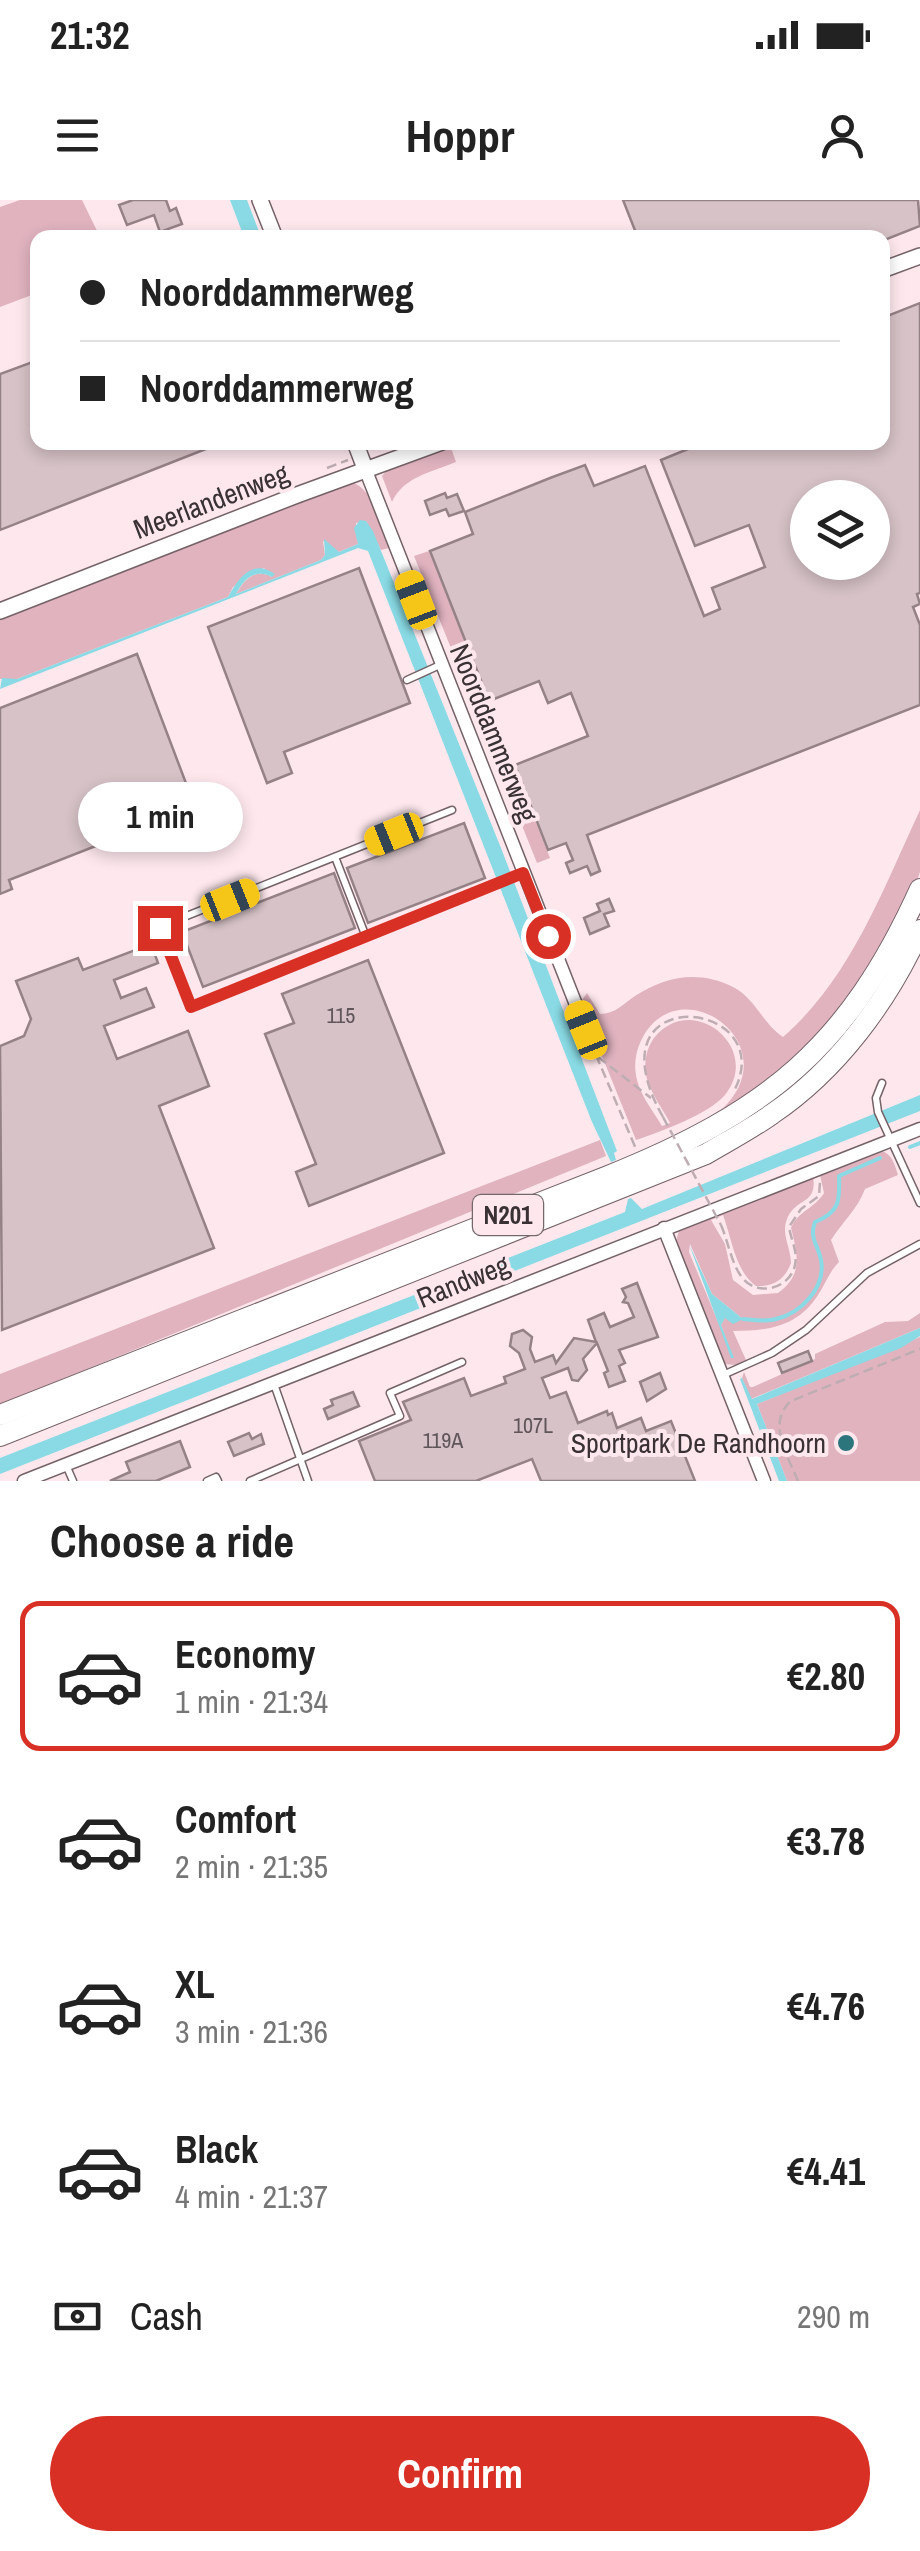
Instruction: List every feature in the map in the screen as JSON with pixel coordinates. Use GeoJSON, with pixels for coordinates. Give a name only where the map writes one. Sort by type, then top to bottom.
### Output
{"type":"FeatureCollection","features":[{"type":"Feature","properties":{"kind":"highway","name":"N201"},"geometry":{"type":"LineString","coordinates":[[0,1415],[591,1183],[698,1137],[762,1098],[839,1027],[881,967],[920,889]]}},
{"type":"Feature","properties":{"kind":"highway","name":"N201"},"geometry":{"type":"LineString","coordinates":[[0,1436],[706,1154],[774,1113],[826,1068],[873,1012],[920,930]]}},
{"type":"Feature","properties":{"kind":"street"},"geometry":{"type":"LineString","coordinates":[[260,200],[272,230]]}},
{"type":"Feature","properties":{"kind":"street"},"geometry":{"type":"LineString","coordinates":[[890,267],[920,256]]}},
{"type":"Feature","properties":{"kind":"street","name":"Noorddammerweg"},"geometry":{"type":"LineString","coordinates":[[358,450],[438,667],[586,1030]]}},
{"type":"Feature","properties":{"kind":"street","name":"Meerlandenweg"},"geometry":{"type":"LineString","coordinates":[[0,612],[297,494],[421,450]]}},
{"type":"Feature","properties":{"kind":"street","name":"Randweg"},"geometry":{"type":"LineString","coordinates":[[24,1481],[920,1129]]}},
{"type":"Feature","properties":{"kind":"street"},"geometry":{"type":"LineString","coordinates":[[664,1228],[764,1481]]}},
{"type":"Feature","properties":{"kind":"lane"},"geometry":{"type":"LineString","coordinates":[[408,679],[438,667]]}},
{"type":"Feature","properties":{"kind":"lane"},"geometry":{"type":"LineString","coordinates":[[452,810],[160,928],[191,1007],[521,874]]}},
{"type":"Feature","properties":{"kind":"lane"},"geometry":{"type":"LineString","coordinates":[[335,857],[366,936]]}},
{"type":"Feature","properties":{"kind":"lane"},"geometry":{"type":"LineString","coordinates":[[882,1084],[876,1098],[878,1112],[920,1203]]}},
{"type":"Feature","properties":{"kind":"lane"},"geometry":{"type":"LineString","coordinates":[[722,1376],[772,1353],[806,1330],[867,1273],[920,1244]]}},
{"type":"Feature","properties":{"kind":"lane"},"geometry":{"type":"LineString","coordinates":[[250,1481],[400,1416],[390,1393],[462,1362]]}},
{"type":"Feature","properties":{"kind":"lane"},"geometry":{"type":"LineString","coordinates":[[274,1382],[308,1481]]}},
{"type":"Feature","properties":{"kind":"lane"},"geometry":{"type":"LineString","coordinates":[[66,1464],[73,1481]]}},
{"type":"Feature","properties":{"kind":"lane"},"geometry":{"type":"LineString","coordinates":[[208,1481],[216,1477],[218,1481]]}},
{"type":"Feature","properties":{"kind":"path"},"geometry":{"type":"LineString","coordinates":[[737,1087],[740,1056],[730,1035],[702,1016],[684,1014],[664,1023],[647,1044],[644,1073],[652,1098],[721,1225],[740,1276],[748,1284],[767,1289],[791,1276],[796,1259],[789,1226],[801,1209],[819,1196],[820,1182],[814,1170]]}},
{"type":"Feature","properties":{"kind":"path"},"geometry":{"type":"LineString","coordinates":[[586,1030],[636,1149]]}},
{"type":"Feature","properties":{"kind":"path"},"geometry":{"type":"LineString","coordinates":[[596,1056],[652,1098]]}},
{"type":"Feature","properties":{"kind":"path"},"geometry":{"type":"LineString","coordinates":[[798,1481],[778,1429],[782,1409],[790,1401],[920,1348]]}},
{"type":"Feature","properties":{"kind":"shaded area"},"geometry":{"type":"Polygon","coordinates":[[[20,200],[82,200],[97,230],[30,230],[30,296],[0,307],[0,207],[20,200]]]}},
{"type":"Feature","properties":{"kind":"shaded area"},"geometry":{"type":"Polygon","coordinates":[[[437,450],[452,450],[456,462],[411,481],[392,502],[382,476],[387,470],[437,450]]]}},
{"type":"Feature","properties":{"kind":"shaded area"},"geometry":{"type":"Polygon","coordinates":[[[351,482],[371,500],[389,548],[381,550],[366,521],[356,523],[358,544],[339,552],[323,541],[325,555],[321,560],[236,594],[251,576],[272,577],[264,568],[233,587],[228,597],[17,679],[0,679],[0,618],[351,482]]]}},
{"type":"Feature","properties":{"kind":"shaded area"},"geometry":{"type":"Polygon","coordinates":[[[429,551],[550,858],[537,863],[414,556],[429,551]]]}},
{"type":"Feature","properties":{"kind":"shaded area"},"geometry":{"type":"Polygon","coordinates":[[[920,810],[920,872],[916,882],[866,972],[825,1025],[777,1071],[721,1110],[739,1086],[744,1062],[738,1041],[723,1024],[704,1013],[683,1010],[662,1016],[641,1040],[635,1068],[641,1092],[662,1126],[670,1123],[648,1082],[646,1059],[654,1038],[670,1025],[686,1020],[718,1031],[735,1060],[734,1077],[725,1095],[708,1109],[636,1140],[587,1029],[580,1003],[587,993],[600,1014],[605,1014],[659,984],[683,978],[708,978],[741,992],[783,1037],[807,1014],[846,960],[920,810]]]}},
{"type":"Feature","properties":{"kind":"shaded area"},"geometry":{"type":"Polygon","coordinates":[[[600,1140],[606,1156],[0,1405],[0,1374],[600,1140]]]}},
{"type":"Feature","properties":{"kind":"shaded area"},"geometry":{"type":"Polygon","coordinates":[[[876,1150],[888,1155],[898,1175],[865,1189],[831,1240],[839,1262],[810,1306],[781,1325],[733,1331],[746,1360],[736,1365],[724,1364],[675,1244],[679,1231],[813,1176],[812,1193],[794,1208],[786,1222],[791,1263],[782,1278],[773,1283],[756,1286],[749,1280],[723,1215],[711,1220],[725,1244],[733,1280],[753,1295],[778,1293],[795,1272],[791,1228],[824,1193],[820,1175],[876,1150]],[[690,1244],[689,1252],[733,1358],[721,1325],[725,1317],[743,1319],[712,1294],[690,1244]]]}},
{"type":"Feature","properties":{"kind":"shaded area"},"geometry":{"type":"Polygon","coordinates":[[[920,1313],[920,1328],[751,1399],[742,1378],[744,1372],[753,1387],[885,1322],[908,1321],[920,1313]]]}},
{"type":"Feature","properties":{"kind":"shaded area","name":"Sportpark De Randhoorn"},"geometry":{"type":"Polygon","coordinates":[[[920,1337],[920,1481],[787,1481],[757,1404],[920,1337]]]}},
{"type":"Feature","properties":{"kind":"water"},"geometry":{"type":"Polygon","coordinates":[[[230,200],[247,200],[258,230],[241,230],[230,200]]]}},
{"type":"Feature","properties":{"kind":"water"},"geometry":{"type":"Polygon","coordinates":[[[360,520],[366,521],[373,531],[501,848],[617,1151],[616,1160],[611,1162],[368,551],[358,548],[0,689],[2,678],[17,679],[228,597],[241,577],[253,569],[275,574],[251,576],[236,594],[321,560],[325,555],[324,539],[339,552],[358,544],[354,528],[360,520]]]}},
{"type":"Feature","properties":{"kind":"water"},"geometry":{"type":"Polygon","coordinates":[[[920,1095],[920,1111],[0,1474],[0,1458],[625,1212],[628,1199],[642,1209],[920,1095]]]}},
{"type":"Feature","properties":{"kind":"water"},"geometry":{"type":"Polygon","coordinates":[[[689,1244],[712,1294],[743,1319],[733,1324],[725,1318],[721,1325],[734,1358],[731,1358],[689,1244]]]}},
{"type":"Feature","properties":{"kind":"water"},"geometry":{"type":"Polygon","coordinates":[[[920,1328],[920,1336],[901,1348],[757,1404],[787,1481],[779,1481],[740,1379],[752,1399],[920,1328]]]}},
{"type":"Feature","properties":{"kind":"building"},"geometry":{"type":"Polygon","coordinates":[[[133,200],[166,200],[170,211],[176,208],[182,224],[159,230],[154,215],[127,225],[119,205],[133,200]]]}},
{"type":"Feature","properties":{"kind":"building"},"geometry":{"type":"Polygon","coordinates":[[[623,200],[918,200],[920,226],[890,238],[890,230],[635,230],[623,200]]]}},
{"type":"Feature","properties":{"kind":"building"},"geometry":{"type":"Polygon","coordinates":[[[920,303],[920,604],[913,607],[920,625],[920,705],[587,835],[600,871],[591,875],[587,866],[570,873],[566,863],[573,860],[566,843],[548,850],[515,765],[588,736],[571,693],[548,703],[539,681],[489,701],[430,551],[473,534],[465,512],[585,465],[594,486],[645,466],[704,616],[720,609],[712,588],[765,567],[749,525],[695,546],[661,460],[686,450],[890,450],[890,315],[920,303]]]}},
{"type":"Feature","properties":{"kind":"building"},"geometry":{"type":"Polygon","coordinates":[[[30,363],[30,450],[203,450],[0,530],[0,374],[30,363]]]}},
{"type":"Feature","properties":{"kind":"building"},"geometry":{"type":"Polygon","coordinates":[[[445,493],[447,498],[457,494],[464,511],[449,516],[446,509],[430,515],[425,501],[445,493]]]}},
{"type":"Feature","properties":{"kind":"building"},"geometry":{"type":"Polygon","coordinates":[[[359,568],[410,703],[284,752],[292,773],[267,783],[208,627],[359,568]]]}},
{"type":"Feature","properties":{"kind":"building"},"geometry":{"type":"Polygon","coordinates":[[[137,654],[195,807],[9,880],[12,889],[0,894],[0,708],[137,654]]]}},
{"type":"Feature","properties":{"kind":"building"},"geometry":{"type":"Polygon","coordinates":[[[464,823],[485,878],[368,923],[347,868],[464,823]]]}},
{"type":"Feature","properties":{"kind":"building"},"geometry":{"type":"Polygon","coordinates":[[[334,873],[355,928],[203,987],[182,932],[334,873]]]}},
{"type":"Feature","properties":{"kind":"building"},"geometry":{"type":"Polygon","coordinates":[[[609,899],[614,911],[604,914],[609,926],[590,934],[584,918],[600,911],[597,904],[609,899]]]}},
{"type":"Feature","properties":{"kind":"building"},"geometry":{"type":"Polygon","coordinates":[[[151,944],[158,963],[114,980],[121,998],[146,988],[154,1007],[104,1026],[117,1059],[188,1031],[209,1086],[159,1106],[214,1248],[2,1330],[0,1046],[24,1036],[31,1019],[16,981],[78,958],[83,970],[151,944]]]}},
{"type":"Feature","properties":{"kind":"building"},"geometry":{"type":"Polygon","coordinates":[[[368,960],[444,1153],[309,1206],[296,1172],[316,1164],[265,1034],[294,1023],[282,994],[368,960]]]}},
{"type":"Feature","properties":{"kind":"building"},"geometry":{"type":"Polygon","coordinates":[[[637,1283],[658,1337],[619,1350],[625,1363],[619,1366],[625,1381],[609,1387],[604,1373],[608,1371],[597,1343],[583,1359],[587,1370],[578,1381],[572,1380],[568,1368],[542,1378],[550,1398],[566,1392],[578,1423],[607,1411],[608,1415],[612,1413],[617,1428],[641,1418],[646,1431],[671,1421],[695,1481],[541,1481],[532,1459],[476,1481],[375,1481],[359,1441],[411,1420],[403,1402],[464,1378],[471,1396],[506,1383],[504,1377],[525,1369],[519,1353],[510,1346],[512,1334],[523,1330],[532,1337],[530,1349],[535,1362],[553,1355],[556,1363],[574,1338],[596,1342],[588,1320],[604,1313],[610,1327],[634,1317],[628,1303],[623,1302],[626,1297],[622,1289],[637,1283]]]}},
{"type":"Feature","properties":{"kind":"building"},"geometry":{"type":"Polygon","coordinates":[[[808,1351],[812,1361],[782,1373],[778,1363],[808,1351]]]}},
{"type":"Feature","properties":{"kind":"building"},"geometry":{"type":"Polygon","coordinates":[[[660,1373],[666,1389],[647,1401],[640,1382],[660,1373]]]}},
{"type":"Feature","properties":{"kind":"building"},"geometry":{"type":"Polygon","coordinates":[[[353,1392],[359,1406],[328,1419],[324,1409],[333,1405],[331,1400],[353,1392]]]}},
{"type":"Feature","properties":{"kind":"building"},"geometry":{"type":"Polygon","coordinates":[[[249,1433],[252,1439],[261,1434],[264,1444],[234,1456],[228,1442],[249,1433]]]}},
{"type":"Feature","properties":{"kind":"building"},"geometry":{"type":"Polygon","coordinates":[[[180,1441],[190,1467],[156,1481],[110,1481],[130,1472],[126,1462],[180,1441]]]}},
{"type":"Feature","properties":{"kind":"waterway"},"geometry":{"type":"LineString","coordinates":[[910,1147],[920,1143]]}},
{"type":"Feature","properties":{"kind":"waterway"},"geometry":{"type":"LineString","coordinates":[[743,1319],[776,1319],[810,1298],[822,1270],[813,1237],[815,1222],[837,1204],[839,1176],[880,1158]]}},
{"type":"Feature","properties":{"kind":"place","name":"Sportpark De Randhoorn"},"geometry":{"type":"Point","coordinates":[846,1443]}},
{"type":"Feature","properties":{"kind":"route"},"geometry":{"type":"LineString","coordinates":[[160,928],[191,1007],[523,873],[548,936]]}}]}
